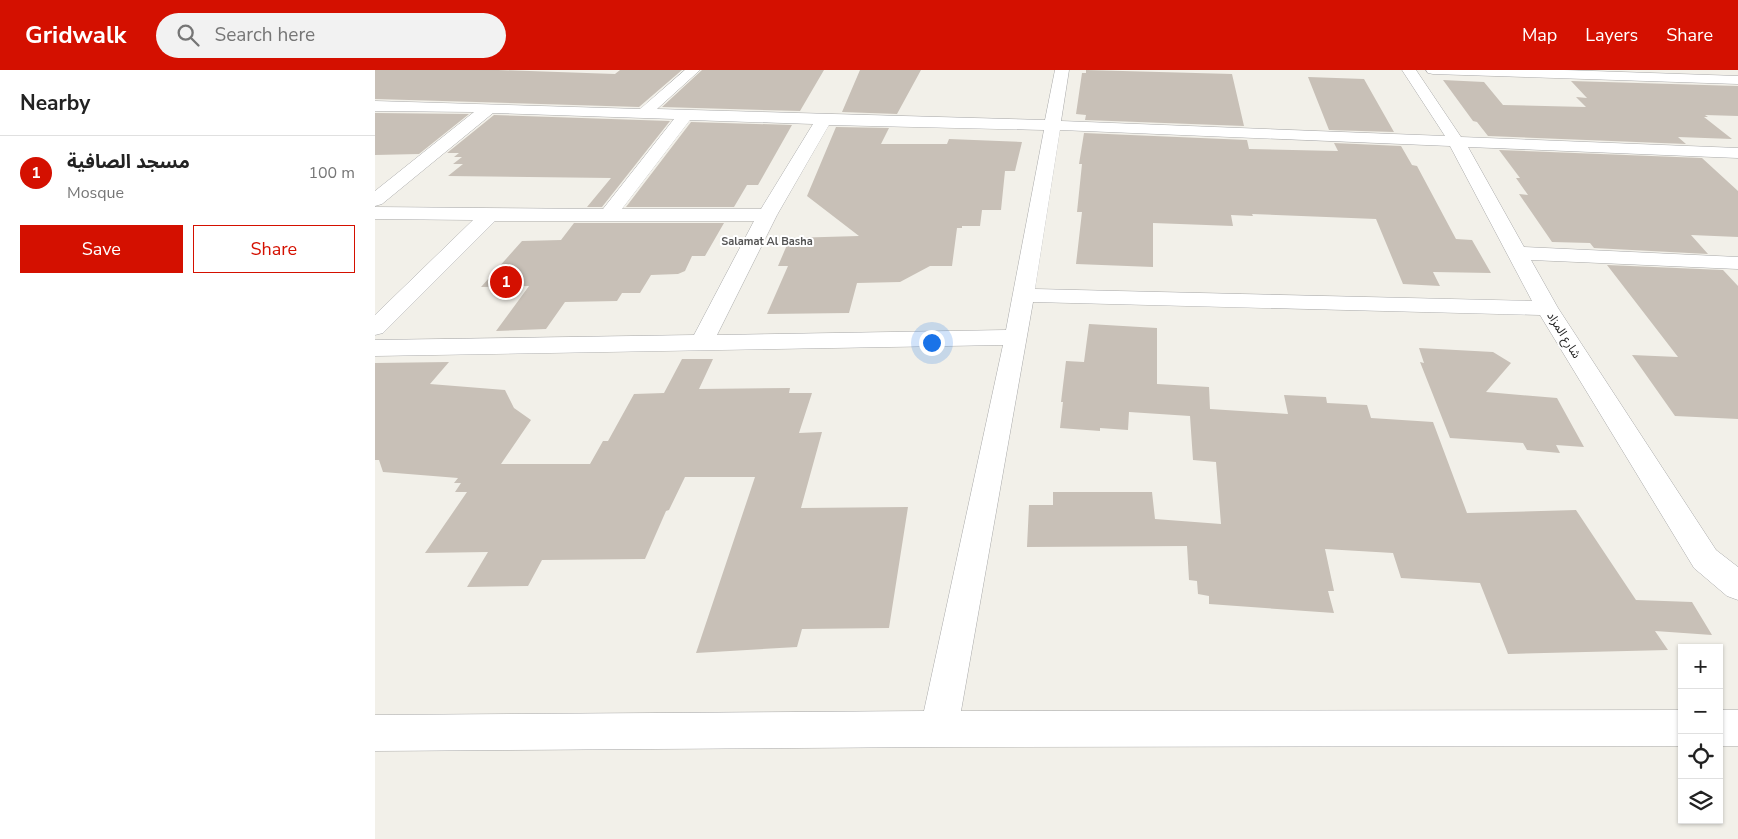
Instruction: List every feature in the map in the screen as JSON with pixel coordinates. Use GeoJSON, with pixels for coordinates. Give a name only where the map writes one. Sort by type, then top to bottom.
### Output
{"type":"FeatureCollection","features":[{"type":"Feature","properties":{"kind":"street"},"geometry":{"type":"LineString","coordinates":[[644,113],[693,70]]}},
{"type":"Feature","properties":{"kind":"street"},"geometry":{"type":"LineString","coordinates":[[939,729],[1016,337],[1062,70]]}},
{"type":"Feature","properties":{"kind":"street","name":"شارع المزاد"},"geometry":{"type":"LineString","coordinates":[[1409,70],[1456,141],[1547,308],[1705,560],[1738,586]]}},
{"type":"Feature","properties":{"kind":"street"},"geometry":{"type":"LineString","coordinates":[[1433,70],[1738,80]]}},
{"type":"Feature","properties":{"kind":"street"},"geometry":{"type":"LineString","coordinates":[[375,106],[1052,125],[1738,152]]}},
{"type":"Feature","properties":{"kind":"street"},"geometry":{"type":"LineString","coordinates":[[375,200],[489,108]]}},
{"type":"Feature","properties":{"kind":"street"},"geometry":{"type":"LineString","coordinates":[[608,215],[686,115]]}},
{"type":"Feature","properties":{"kind":"street"},"geometry":{"type":"LineString","coordinates":[[702,342],[767,215],[824,120]]}},
{"type":"Feature","properties":{"kind":"street"},"geometry":{"type":"LineString","coordinates":[[375,213],[767,215]]}},
{"type":"Feature","properties":{"kind":"street"},"geometry":{"type":"LineString","coordinates":[[375,328],[490,215]]}},
{"type":"Feature","properties":{"kind":"street"},"geometry":{"type":"LineString","coordinates":[[1517,253],[1738,263]]}},
{"type":"Feature","properties":{"kind":"street"},"geometry":{"type":"LineString","coordinates":[[1023,295],[1547,308]]}},
{"type":"Feature","properties":{"kind":"street"},"geometry":{"type":"LineString","coordinates":[[375,348],[1016,337]]}},
{"type":"Feature","properties":{"kind":"street"},"geometry":{"type":"LineString","coordinates":[[375,732],[1678,728]]}},
{"type":"Feature","properties":{"kind":"street"},"geometry":{"type":"LineString","coordinates":[[1723,728],[1738,728]]}},
{"type":"Feature","properties":{"kind":"building"},"geometry":{"type":"Polygon","coordinates":[[[375,70],[498,70],[615,74],[620,70],[682,70],[639,107],[375,99],[375,70]]]}},
{"type":"Feature","properties":{"kind":"building"},"geometry":{"type":"Polygon","coordinates":[[[702,70],[824,70],[800,111],[662,107],[702,70]]]}},
{"type":"Feature","properties":{"kind":"building"},"geometry":{"type":"Polygon","coordinates":[[[860,70],[921,70],[897,114],[842,112],[860,70]]]}},
{"type":"Feature","properties":{"kind":"building"},"geometry":{"type":"Polygon","coordinates":[[[1086,70],[1232,74],[1244,126],[1085,120],[1086,115],[1076,114],[1082,73],[1086,73],[1086,70]]]}},
{"type":"Feature","properties":{"kind":"building"},"geometry":{"type":"Polygon","coordinates":[[[1308,77],[1364,79],[1394,132],[1329,130],[1308,77]]]}},
{"type":"Feature","properties":{"kind":"building"},"geometry":{"type":"Polygon","coordinates":[[[1443,80],[1484,82],[1503,105],[1586,107],[1576,97],[1587,98],[1571,81],[1738,86],[1738,116],[1705,115],[1708,117],[1704,117],[1732,139],[1678,137],[1686,144],[1488,136],[1477,122],[1473,121],[1443,80]]]}},
{"type":"Feature","properties":{"kind":"building"},"geometry":{"type":"Polygon","coordinates":[[[375,113],[469,114],[419,154],[375,155],[375,113]]]}},
{"type":"Feature","properties":{"kind":"building"},"geometry":{"type":"Polygon","coordinates":[[[494,115],[670,121],[602,207],[587,207],[611,178],[448,176],[463,164],[453,164],[462,157],[454,157],[459,153],[447,153],[494,115]]]}},
{"type":"Feature","properties":{"kind":"building"},"geometry":{"type":"Polygon","coordinates":[[[691,122],[792,125],[758,185],[747,185],[734,207],[626,207],[691,122]]]}},
{"type":"Feature","properties":{"kind":"building"},"geometry":{"type":"Polygon","coordinates":[[[836,127],[889,128],[881,144],[947,144],[949,139],[1022,142],[1015,171],[1005,171],[1001,210],[982,210],[980,226],[962,226],[962,228],[957,228],[952,266],[930,266],[900,282],[857,283],[849,313],[767,314],[788,266],[778,266],[790,238],[859,236],[807,196],[836,127]]]}},
{"type":"Feature","properties":{"kind":"building"},"geometry":{"type":"Polygon","coordinates":[[[1084,133],[1247,140],[1249,149],[1338,151],[1334,143],[1401,146],[1412,165],[1417,166],[1456,239],[1472,240],[1491,273],[1433,272],[1440,286],[1403,284],[1376,219],[1252,214],[1253,216],[1231,215],[1233,226],[1153,223],[1153,267],[1076,264],[1082,212],[1077,212],[1082,164],[1079,164],[1084,133]]]}},
{"type":"Feature","properties":{"kind":"building"},"geometry":{"type":"Polygon","coordinates":[[[1499,150],[1702,158],[1738,191],[1738,237],[1691,235],[1708,254],[1594,248],[1590,243],[1552,242],[1519,194],[1528,195],[1516,178],[1520,178],[1499,150]]]}},
{"type":"Feature","properties":{"kind":"building"},"geometry":{"type":"Polygon","coordinates":[[[574,223],[724,223],[705,256],[692,256],[685,271],[678,274],[651,275],[640,293],[622,293],[617,301],[565,302],[546,329],[496,331],[529,286],[481,287],[522,241],[561,240],[574,223]]]}},
{"type":"Feature","properties":{"kind":"building"},"geometry":{"type":"Polygon","coordinates":[[[1607,265],[1723,270],[1738,286],[1738,419],[1675,416],[1632,355],[1678,357],[1607,265]]]}},
{"type":"Feature","properties":{"kind":"building"},"geometry":{"type":"Polygon","coordinates":[[[1089,324],[1157,328],[1157,384],[1209,387],[1210,409],[1288,414],[1284,395],[1326,397],[1327,403],[1367,405],[1371,418],[1433,422],[1467,513],[1576,510],[1636,600],[1692,602],[1712,635],[1655,631],[1668,650],[1508,654],[1480,583],[1401,578],[1393,553],[1325,549],[1334,591],[1328,591],[1334,613],[1209,604],[1209,596],[1198,594],[1197,581],[1189,580],[1187,546],[1027,547],[1029,505],[1053,505],[1053,492],[1152,492],[1155,519],[1221,524],[1216,462],[1193,460],[1190,416],[1129,412],[1128,430],[1100,428],[1100,431],[1060,428],[1066,361],[1084,362],[1089,324]]]}},
{"type":"Feature","properties":{"kind":"building"},"geometry":{"type":"Polygon","coordinates":[[[1419,348],[1493,352],[1511,363],[1486,392],[1557,398],[1584,447],[1556,445],[1560,453],[1527,450],[1523,443],[1450,438],[1420,362],[1424,363],[1419,348]]]}},
{"type":"Feature","properties":{"kind":"building"},"geometry":{"type":"Polygon","coordinates":[[[682,359],[713,359],[699,389],[790,388],[789,393],[812,393],[799,433],[822,432],[801,508],[908,507],[889,628],[802,629],[797,647],[696,653],[755,477],[685,477],[669,510],[666,511],[645,559],[542,560],[528,586],[467,587],[488,552],[425,553],[467,492],[455,492],[461,483],[454,483],[458,478],[383,472],[379,460],[375,460],[375,363],[449,362],[430,384],[505,390],[514,408],[531,420],[501,464],[590,464],[603,441],[608,441],[634,394],[664,393],[682,359]]]}},
{"type":"Feature","properties":{"kind":"place","name":"مسجد الصافية"},"geometry":{"type":"Point","coordinates":[506,282]}},
{"type":"Feature","properties":{"kind":"district","name":"Salamat Al Basha"},"geometry":{"type":"Point","coordinates":[767,241]}}]}
